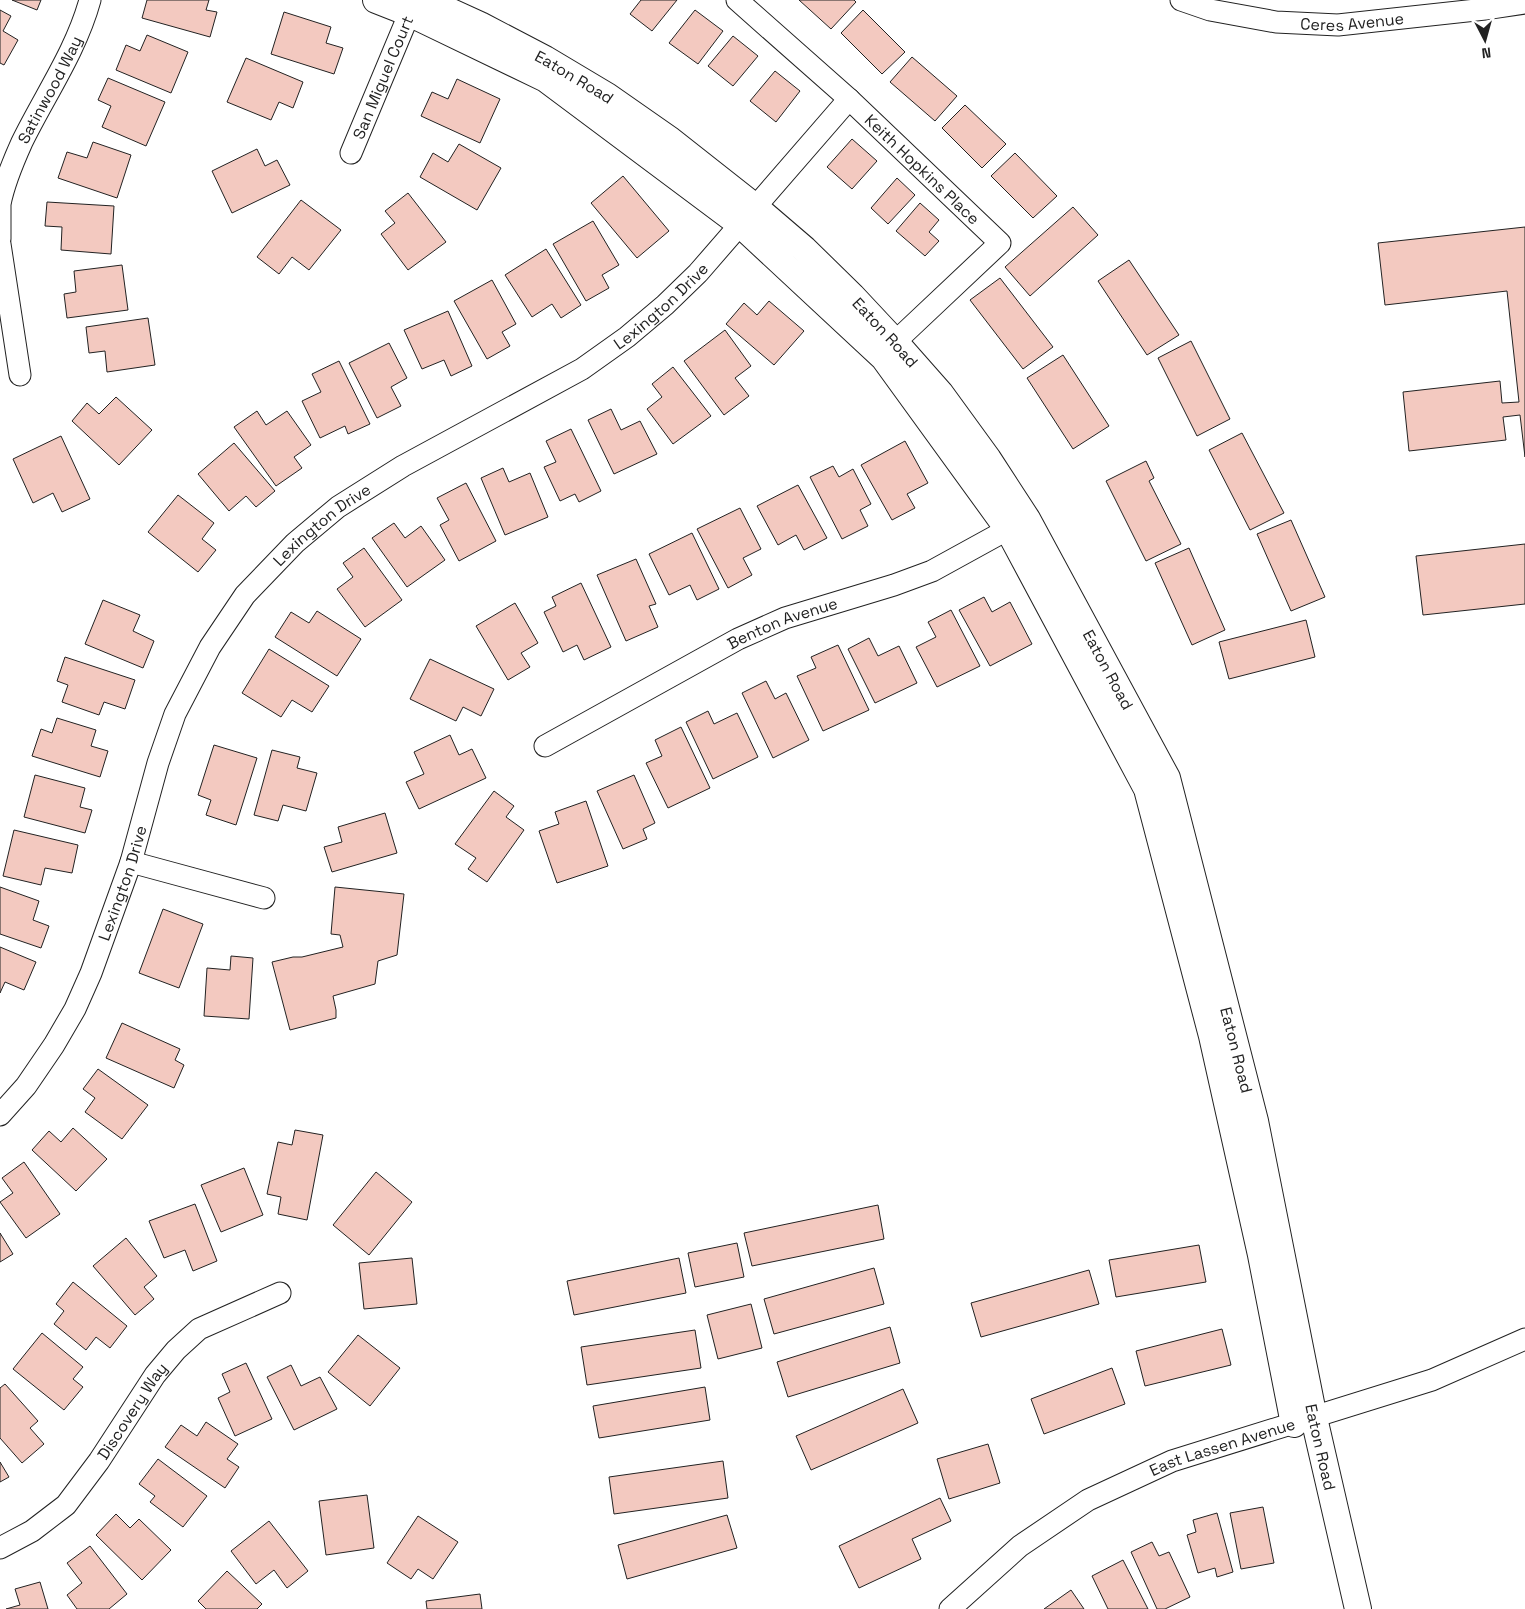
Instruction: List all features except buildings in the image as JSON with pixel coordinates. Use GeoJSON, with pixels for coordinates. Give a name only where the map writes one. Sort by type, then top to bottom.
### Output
{"type":"FeatureCollection","features":[{"type":"Feature","properties":{"kind":"street","name":"Satinwood Way"},"geometry":{"type":"LineString","coordinates":[[0,239],[0,204],[11,167],[36,115],[68,58],[86,16],[90,0]]}},
{"type":"Feature","properties":{"kind":"street","name":"Eaton Road"},"geometry":{"type":"LineString","coordinates":[[376,0],[416,4],[480,25],[545,59],[607,96],[670,140],[748,216],[811,256],[852,296],[940,393],[988,459],[1018,524],[1167,778],[1255,1121],[1304,1421],[1358,1609]]}},
{"type":"Feature","properties":{"kind":"street","name":"Keith Hopkins Place"},"geometry":{"type":"LineString","coordinates":[[738,0],[849,99],[1000,243],[895,342]]}},
{"type":"Feature","properties":{"kind":"street","name":"Ceres Avenue"},"geometry":{"type":"LineString","coordinates":[[1181,0],[1210,10],[1276,22],[1338,25],[1485,10],[1525,3]]}},
{"type":"Feature","properties":{"kind":"street","name":"San Miguel Court"},"geometry":{"type":"LineString","coordinates":[[351,153],[416,4]]}},
{"type":"Feature","properties":{"kind":"street","name":"Lexington Drive"},"geometry":{"type":"LineString","coordinates":[[0,1115],[26,1086],[75,1009],[91,973],[131,862],[158,763],[175,714],[210,647],[245,595],[295,543],[338,507],[403,466],[582,369],[627,337],[698,273],[849,99]]}},
{"type":"Feature","properties":{"kind":"street"},"geometry":{"type":"LineString","coordinates":[[748,216],[884,358],[1018,524]]}},
{"type":"Feature","properties":{"kind":"street"},"geometry":{"type":"LineString","coordinates":[[0,244],[20,376]]}},
{"type":"Feature","properties":{"kind":"street","name":"Benton Avenue"},"geometry":{"type":"LineString","coordinates":[[545,746],[738,639],[785,618],[894,585],[932,570],[967,553],[1018,524]]}},
{"type":"Feature","properties":{"kind":"street"},"geometry":{"type":"LineString","coordinates":[[131,862],[264,898]]}},
{"type":"Feature","properties":{"kind":"street","name":"Discovery Way"},"geometry":{"type":"LineString","coordinates":[[0,1548],[32,1531],[66,1505],[99,1462],[156,1375],[176,1350],[200,1329],[280,1293]]}},
{"type":"Feature","properties":{"kind":"street","name":"East Lassen Avenue"},"geometry":{"type":"LineString","coordinates":[[950,1609],[1020,1546],[1088,1500],[1172,1461],[1432,1380],[1525,1338]]}}]}
